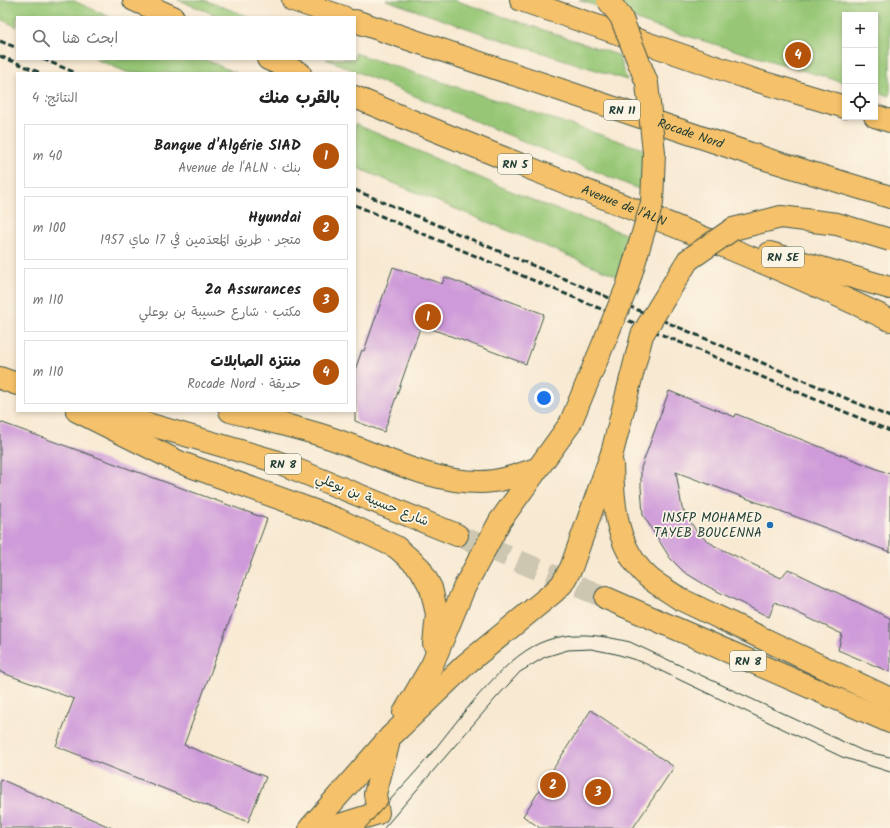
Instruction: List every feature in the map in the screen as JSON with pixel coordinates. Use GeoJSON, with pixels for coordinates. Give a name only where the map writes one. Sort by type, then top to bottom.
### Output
{"type":"FeatureCollection","features":[{"type":"Feature","properties":{"kind":"main road"},"geometry":{"type":"LineString","coordinates":[[134,0],[171,16]]}},
{"type":"Feature","properties":{"kind":"main road"},"geometry":{"type":"LineString","coordinates":[[292,0],[340,16]]}},
{"type":"Feature","properties":{"kind":"main road"},"geometry":{"type":"LineString","coordinates":[[521,0],[748,78],[842,106]]}},
{"type":"Feature","properties":{"kind":"main road"},"geometry":{"type":"LineString","coordinates":[[330,828],[378,813],[375,794],[379,772],[390,737],[432,665],[464,588],[500,521],[536,469],[570,424],[627,287],[652,203],[654,153],[646,83],[621,17],[608,0]]}},
{"type":"Feature","properties":{"kind":"main road","name":"Rocade Nord"},"geometry":{"type":"LineString","coordinates":[[356,21],[769,160],[890,197]]}},
{"type":"Feature","properties":{"kind":"main road"},"geometry":{"type":"LineString","coordinates":[[270,60],[298,72]]}},
{"type":"Feature","properties":{"kind":"main road","name":"Avenue de l'ALN"},"geometry":{"type":"LineString","coordinates":[[356,97],[508,161],[676,227],[832,292],[890,320]]}},
{"type":"Feature","properties":{"kind":"main road"},"geometry":{"type":"LineString","coordinates":[[878,117],[890,121]]}},
{"type":"Feature","properties":{"kind":"main road"},"geometry":{"type":"LineString","coordinates":[[310,828],[390,737],[466,664],[537,607],[562,584],[571,568],[612,453],[642,335],[688,260],[733,229],[781,217],[838,224],[890,240]]}},
{"type":"Feature","properties":{"kind":"main road","name":"RN 5E"},"geometry":{"type":"LineString","coordinates":[[676,227],[890,288]]}},
{"type":"Feature","properties":{"kind":"main road"},"geometry":{"type":"LineString","coordinates":[[0,378],[16,384]]}},
{"type":"Feature","properties":{"kind":"main road"},"geometry":{"type":"LineString","coordinates":[[79,412],[179,462],[337,519],[396,547],[420,568],[432,588],[437,614],[432,665]]}},
{"type":"Feature","properties":{"kind":"main road","name":"شارع حسيبة بن بوعلي"},"geometry":{"type":"LineString","coordinates":[[107,412],[275,460],[457,535]]}},
{"type":"Feature","properties":{"kind":"main road"},"geometry":{"type":"LineString","coordinates":[[234,412],[322,435],[426,473],[453,480],[481,482],[509,478],[536,469]]}},
{"type":"Feature","properties":{"kind":"main road"},"geometry":{"type":"LineString","coordinates":[[612,453],[615,510],[624,545],[635,562],[649,578],[680,599],[890,699]]}},
{"type":"Feature","properties":{"kind":"main road","name":"RN 8"},"geometry":{"type":"LineString","coordinates":[[606,598],[890,722]]}},
{"type":"Feature","properties":{"kind":"green space"},"geometry":{"type":"Polygon","coordinates":[[[0,0],[72,0],[108,16],[16,16],[16,27],[0,19],[0,0]]]}},
{"type":"Feature","properties":{"kind":"green space"},"geometry":{"type":"Polygon","coordinates":[[[178,0],[204,0],[247,16],[218,16],[178,0]]]}},
{"type":"Feature","properties":{"kind":"green space"},"geometry":{"type":"Polygon","coordinates":[[[386,0],[454,0],[618,55],[627,80],[484,34],[386,0]]]}},
{"type":"Feature","properties":{"kind":"green space"},"geometry":{"type":"Polygon","coordinates":[[[579,0],[890,0],[890,96],[878,93],[878,12],[842,12],[842,82],[657,27],[579,0]]]}},
{"type":"Feature","properties":{"kind":"green space"},"geometry":{"type":"Polygon","coordinates":[[[356,53],[649,151],[648,193],[328,60],[356,60],[356,53]]]}},
{"type":"Feature","properties":{"kind":"green space"},"geometry":{"type":"Polygon","coordinates":[[[97,60],[206,60],[234,72],[127,72],[97,60]]]}},
{"type":"Feature","properties":{"kind":"green space"},"geometry":{"type":"Polygon","coordinates":[[[356,124],[539,203],[634,237],[622,278],[356,167],[356,124]]]}},
{"type":"Feature","properties":{"kind":"building"},"geometry":{"type":"Polygon","coordinates":[[[393,267],[442,284],[445,277],[544,314],[526,364],[421,325],[384,432],[355,421],[356,367],[362,350],[364,351],[393,267]]]}},
{"type":"Feature","properties":{"kind":"building","name":"INSFP MOHAMED TAYEB BOUCENNA"},"geometry":{"type":"Polygon","coordinates":[[[669,391],[735,417],[736,414],[890,474],[890,552],[676,472],[682,508],[698,534],[715,546],[781,578],[788,569],[890,618],[890,672],[838,650],[842,634],[775,602],[769,617],[707,586],[684,572],[670,558],[643,515],[641,487],[641,468],[669,391]]]}},
{"type":"Feature","properties":{"kind":"building"},"geometry":{"type":"Polygon","coordinates":[[[0,422],[267,519],[184,745],[266,777],[248,822],[56,746],[74,699],[0,672],[0,422]]]}},
{"type":"Feature","properties":{"kind":"building"},"geometry":{"type":"Polygon","coordinates":[[[591,710],[674,767],[633,828],[540,828],[523,816],[591,710]]]}},
{"type":"Feature","properties":{"kind":"building"},"geometry":{"type":"Polygon","coordinates":[[[0,779],[112,828],[0,828],[0,779]]]}},
{"type":"Feature","properties":{"kind":"tunnel"},"geometry":{"type":"LineString","coordinates":[[457,535],[606,598]]}},
{"type":"Feature","properties":{"kind":"tram line"},"geometry":{"type":"LineString","coordinates":[[365,828],[426,760],[464,712],[494,678],[525,651],[540,643],[562,636],[585,635],[608,637],[630,642],[863,751],[890,757]]}},
{"type":"Feature","properties":{"kind":"tram line"},"geometry":{"type":"LineString","coordinates":[[384,828],[520,672],[545,657],[568,650],[591,649],[616,654],[642,662],[842,757],[890,772]]}},
{"type":"Feature","properties":{"kind":"railway"},"geometry":{"type":"LineString","coordinates":[[0,41],[16,48]]}},
{"type":"Feature","properties":{"kind":"railway"},"geometry":{"type":"LineString","coordinates":[[0,56],[39,72]]}},
{"type":"Feature","properties":{"kind":"railway"},"geometry":{"type":"LineString","coordinates":[[45,60],[74,72]]}},
{"type":"Feature","properties":{"kind":"railway"},"geometry":{"type":"LineString","coordinates":[[356,190],[890,417]]}},
{"type":"Feature","properties":{"kind":"railway"},"geometry":{"type":"LineString","coordinates":[[356,205],[890,431]]}},
{"type":"Feature","properties":{"kind":"place","name":"منتزه الصابلات"},"geometry":{"type":"Point","coordinates":[798,55]}},
{"type":"Feature","properties":{"kind":"place","name":"Banque d'Algérie SIAD"},"geometry":{"type":"Point","coordinates":[428,317]}},
{"type":"Feature","properties":{"kind":"place","name":"INSFP MOHAMED TAYEB BOUCENNA"},"geometry":{"type":"Point","coordinates":[770,525]}},
{"type":"Feature","properties":{"kind":"place","name":"Hyundai"},"geometry":{"type":"Point","coordinates":[553,785]}},
{"type":"Feature","properties":{"kind":"place","name":"2a Assurances"},"geometry":{"type":"Point","coordinates":[598,792]}}]}
